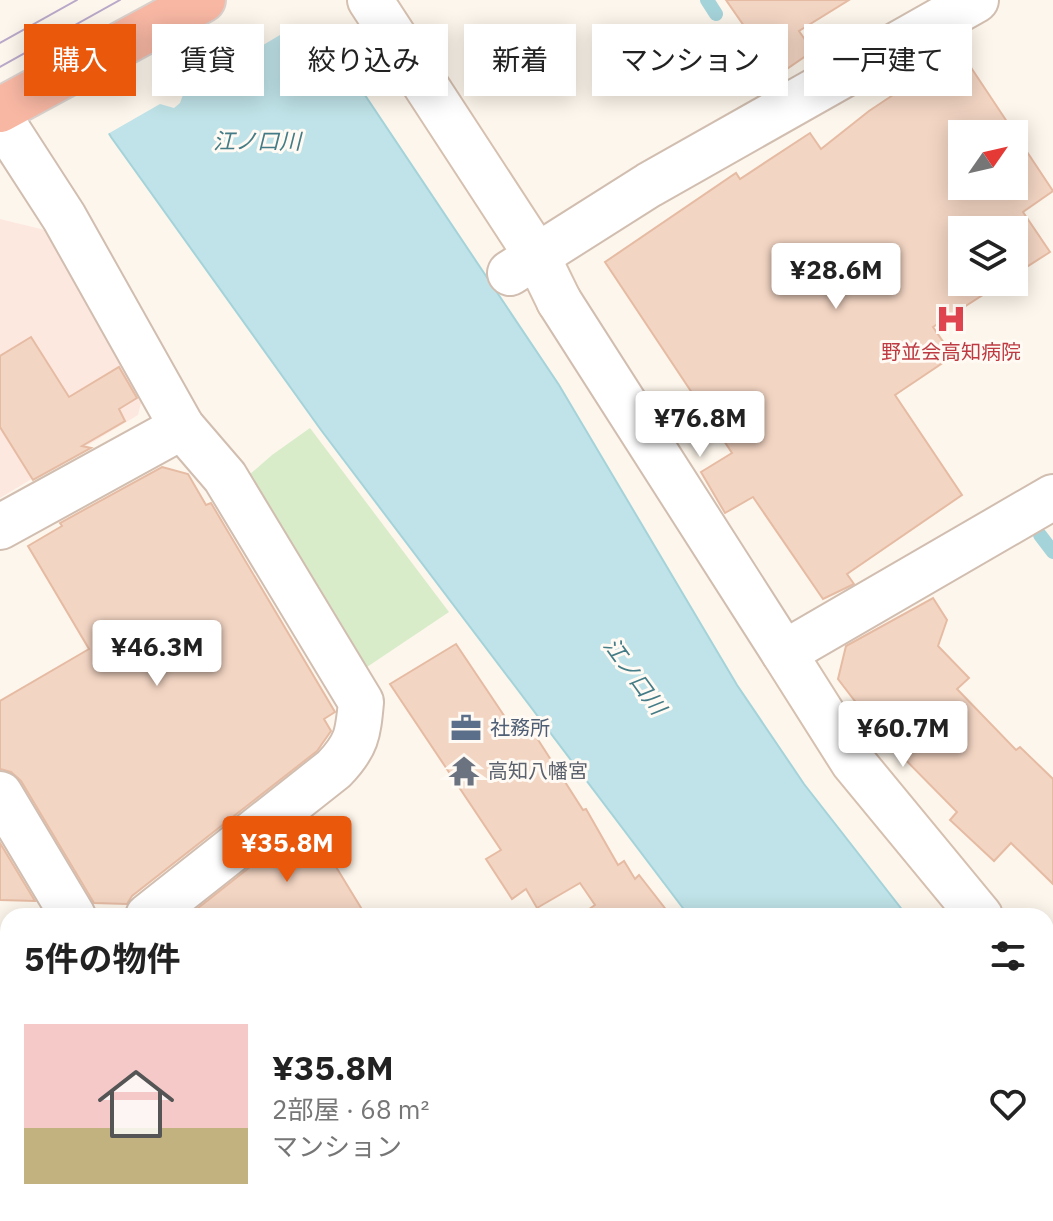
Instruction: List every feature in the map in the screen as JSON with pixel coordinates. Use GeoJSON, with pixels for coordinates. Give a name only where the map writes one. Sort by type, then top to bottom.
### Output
{"type":"FeatureCollection","features":[{"type":"Feature","properties":{"kind":"highway"},"geometry":{"type":"LineString","coordinates":[[0,110],[203,0]]}},
{"type":"Feature","properties":{"kind":"street"},"geometry":{"type":"LineString","coordinates":[[370,0],[524,264],[559,301],[853,762],[973,908]]}},
{"type":"Feature","properties":{"kind":"street"},"geometry":{"type":"LineString","coordinates":[[524,264],[649,185],[976,0]]}},
{"type":"Feature","properties":{"kind":"street"},"geometry":{"type":"LineString","coordinates":[[0,118],[64,217],[182,427],[225,477],[361,702],[358,736],[350,753],[158,908]]}},
{"type":"Feature","properties":{"kind":"street"},"geometry":{"type":"LineString","coordinates":[[0,527],[182,427]]}},
{"type":"Feature","properties":{"kind":"street"},"geometry":{"type":"LineString","coordinates":[[784,653],[1053,497]]}},
{"type":"Feature","properties":{"kind":"street"},"geometry":{"type":"LineString","coordinates":[[0,794],[68,908]]}},
{"type":"Feature","properties":{"kind":"shaded area"},"geometry":{"type":"Polygon","coordinates":[[[0,219],[45,230],[143,395],[138,415],[0,498],[0,219]]]}},
{"type":"Feature","properties":{"kind":"green space"},"geometry":{"type":"Polygon","coordinates":[[[310,428],[449,612],[364,669],[249,475],[310,428]]]}},
{"type":"Feature","properties":{"kind":"water","name":"江ノ口川"},"geometry":{"type":"Polygon","coordinates":[[[32,0],[277,0],[289,24],[280,24],[280,96],[366,96],[559,385],[737,685],[804,784],[901,908],[683,908],[321,430],[111,137],[87,96],[136,96],[136,24],[46,24],[32,0]]]}},
{"type":"Feature","properties":{"kind":"pier"},"geometry":{"type":"Polygon","coordinates":[[[28,0],[281,0],[294,24],[280,24],[280,35],[264,44],[264,24],[152,24],[152,96],[183,96],[180,103],[174,108],[160,104],[106,135],[83,96],[136,96],[136,24],[42,24],[28,0]]]}},
{"type":"Feature","properties":{"kind":"building"},"geometry":{"type":"Polygon","coordinates":[[[726,0],[849,0],[810,24],[804,24],[799,31],[804,38],[804,57],[788,68],[788,24],[743,24],[726,0]]]}},
{"type":"Feature","properties":{"kind":"building"},"geometry":{"type":"Polygon","coordinates":[[[972,69],[1006,120],[948,120],[948,200],[1028,200],[1028,153],[1053,191],[1023,212],[1026,216],[948,216],[948,296],[981,296],[933,327],[953,356],[895,395],[962,495],[847,574],[854,584],[823,599],[753,497],[725,513],[701,472],[732,453],[605,262],[736,173],[740,179],[810,133],[821,149],[892,96],[972,96],[972,69]]]}},
{"type":"Feature","properties":{"kind":"building"},"geometry":{"type":"Polygon","coordinates":[[[1028,219],[1050,252],[1028,266],[1028,219]]]}},
{"type":"Feature","properties":{"kind":"building"},"geometry":{"type":"Polygon","coordinates":[[[31,337],[69,397],[119,367],[137,398],[119,409],[125,421],[82,446],[91,448],[33,480],[0,427],[0,356],[31,337]]]}},
{"type":"Feature","properties":{"kind":"building"},"geometry":{"type":"Polygon","coordinates":[[[162,467],[188,474],[206,505],[211,503],[335,712],[324,719],[331,731],[317,751],[132,896],[127,904],[94,903],[21,781],[11,772],[0,769],[0,701],[89,649],[28,546],[62,526],[60,523],[162,467]]]}},
{"type":"Feature","properties":{"kind":"building"},"geometry":{"type":"Polygon","coordinates":[[[933,598],[947,620],[938,646],[969,678],[957,689],[1016,750],[1020,747],[1053,779],[1053,884],[1011,843],[994,861],[950,820],[957,812],[881,735],[838,679],[846,646],[933,598]]]}},
{"type":"Feature","properties":{"kind":"building"},"geometry":{"type":"Polygon","coordinates":[[[456,644],[515,732],[528,724],[583,810],[586,809],[618,865],[624,861],[635,879],[639,875],[665,908],[591,908],[595,905],[580,883],[537,908],[526,889],[512,899],[486,859],[501,850],[390,684],[456,644]]]}},
{"type":"Feature","properties":{"kind":"building"},"geometry":{"type":"Polygon","coordinates":[[[308,821],[361,908],[198,908],[308,821]]]}},
{"type":"Feature","properties":{"kind":"building"},"geometry":{"type":"Polygon","coordinates":[[[0,843],[35,901],[0,900],[0,843]]]}},
{"type":"Feature","properties":{"kind":"waterway"},"geometry":{"type":"LineString","coordinates":[[707,0],[716,14]]}},
{"type":"Feature","properties":{"kind":"waterway"},"geometry":{"type":"LineString","coordinates":[[1040,535],[1053,552]]}},
{"type":"Feature","properties":{"kind":"tram line"},"geometry":{"type":"LineString","coordinates":[[0,43],[77,0]]}},
{"type":"Feature","properties":{"kind":"tram line"},"geometry":{"type":"LineString","coordinates":[[0,67],[120,0]]}},
{"type":"Feature","properties":{"kind":"place","name":"野並会高知病院"},"geometry":{"type":"Point","coordinates":[951,319]}},
{"type":"Feature","properties":{"kind":"place","name":"社務所"},"geometry":{"type":"Point","coordinates":[466,728]}},
{"type":"Feature","properties":{"kind":"place","name":"高知八幡宮"},"geometry":{"type":"Point","coordinates":[464,771]}}]}
